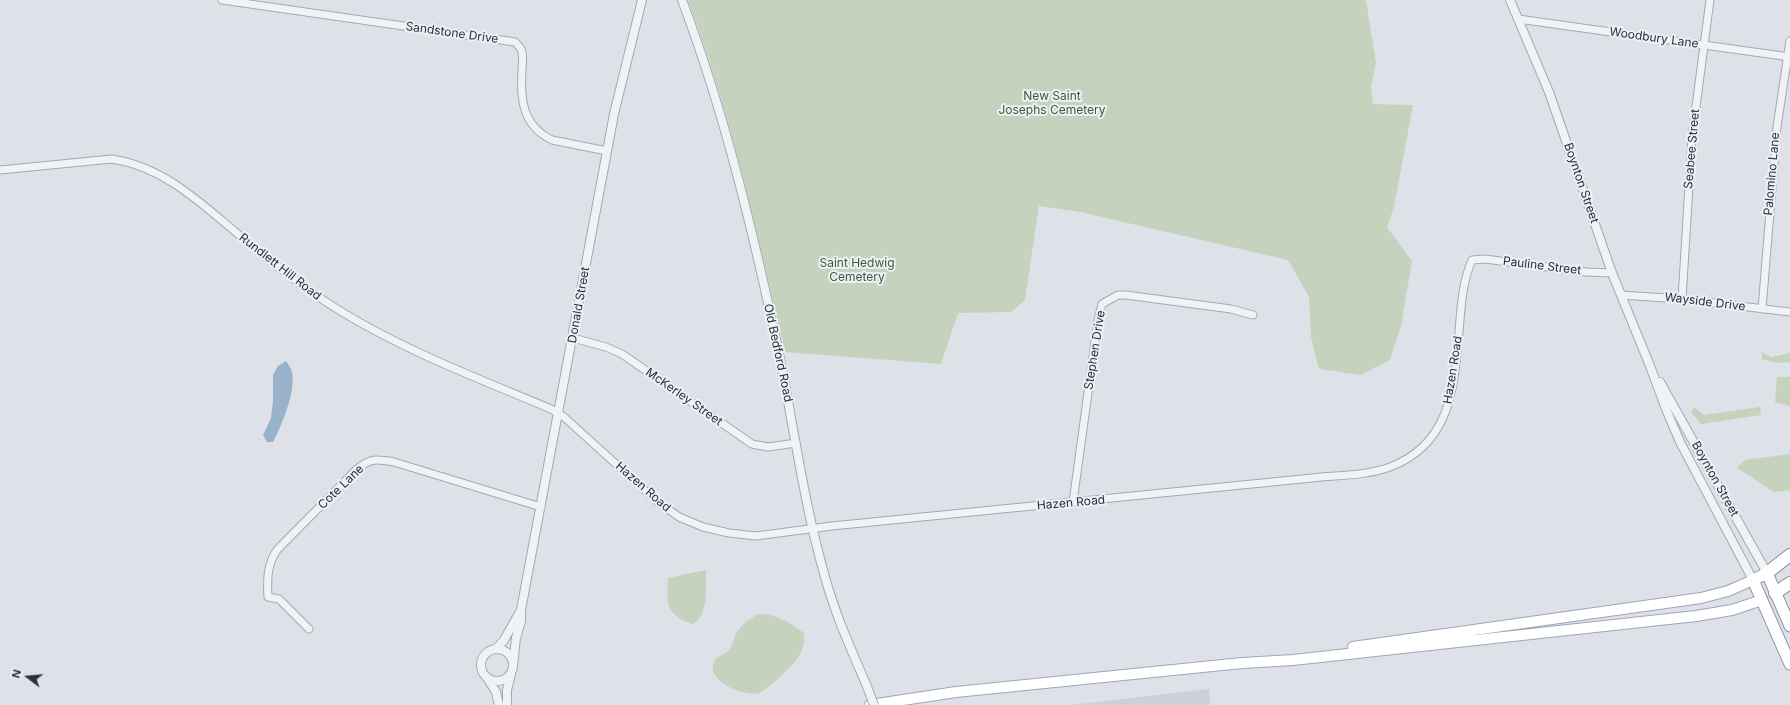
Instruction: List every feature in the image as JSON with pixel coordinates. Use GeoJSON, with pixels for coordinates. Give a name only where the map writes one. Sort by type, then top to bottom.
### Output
{"type":"FeatureCollection","features":[{"type":"Feature","properties":{"kind":"highway"},"geometry":{"type":"LineString","coordinates":[[1790,555],[1767,573],[1753,580],[1790,664]]}},
{"type":"Feature","properties":{"kind":"highway","name":"Boynton Street"},"geometry":{"type":"LineString","coordinates":[[1767,573],[1790,626]]}},
{"type":"Feature","properties":{"kind":"highway"},"geometry":{"type":"LineString","coordinates":[[1762,600],[1790,583]]}},
{"type":"Feature","properties":{"kind":"main road"},"geometry":{"type":"LineString","coordinates":[[1270,660],[1296,654],[1701,598],[1728,591],[1753,580]]}},
{"type":"Feature","properties":{"kind":"main road"},"geometry":{"type":"LineString","coordinates":[[870,705],[956,692],[1270,660],[1293,660],[1696,616],[1732,610],[1762,600]]}},
{"type":"Feature","properties":{"kind":"street","name":"Sandstone Drive"},"geometry":{"type":"LineString","coordinates":[[222,0],[515,42],[522,50],[522,101],[524,110],[537,131],[552,140],[607,152]]}},
{"type":"Feature","properties":{"kind":"street","name":"Donald Street"},"geometry":{"type":"LineString","coordinates":[[507,705],[506,690],[512,668],[516,638],[521,621],[521,610],[619,88],[642,0]]}},
{"type":"Feature","properties":{"kind":"street","name":"Old Bedford Road"},"geometry":{"type":"LineString","coordinates":[[682,0],[706,66],[743,199],[777,345],[813,530],[830,594],[874,705]]}},
{"type":"Feature","properties":{"kind":"street","name":"Boynton Street"},"geometry":{"type":"LineString","coordinates":[[1510,0],[1556,110],[1612,273],[1680,442],[1753,580]]}},
{"type":"Feature","properties":{"kind":"street","name":"Seabee Street"},"geometry":{"type":"LineString","coordinates":[[1682,299],[1692,138],[1710,0]]}},
{"type":"Feature","properties":{"kind":"street","name":"Woodbury Lane"},"geometry":{"type":"LineString","coordinates":[[1518,19],[1789,56]]}},
{"type":"Feature","properties":{"kind":"street","name":"Palomino Lane"},"geometry":{"type":"LineString","coordinates":[[1762,308],[1777,127],[1789,56],[1790,40]]}},
{"type":"Feature","properties":{"kind":"street","name":"Rundlett Hill Road"},"geometry":{"type":"LineString","coordinates":[[0,170],[112,159],[129,162],[145,168],[175,184],[298,283],[342,312],[388,338],[558,413]]}},
{"type":"Feature","properties":{"kind":"street","name":"Pauline Street"},"geometry":{"type":"LineString","coordinates":[[1472,260],[1485,259],[1586,272],[1612,273]]}},
{"type":"Feature","properties":{"kind":"street","name":"Hazen Road"},"geometry":{"type":"LineString","coordinates":[[558,413],[653,498],[678,517],[704,527],[729,534],[756,536],[1364,472],[1390,467],[1413,454],[1432,436],[1446,414],[1453,383],[1464,283],[1472,260]]}},
{"type":"Feature","properties":{"kind":"street","name":"Stephen Drive"},"geometry":{"type":"LineString","coordinates":[[1073,502],[1098,320],[1102,304],[1118,295],[1126,295],[1231,309],[1253,315]]}},
{"type":"Feature","properties":{"kind":"street","name":"Wayside Drive"},"geometry":{"type":"LineString","coordinates":[[1621,295],[1682,299],[1790,312]]}},
{"type":"Feature","properties":{"kind":"street","name":"McKerley Street"},"geometry":{"type":"LineString","coordinates":[[573,338],[606,347],[622,354],[752,444],[768,447],[796,443]]}},
{"type":"Feature","properties":{"kind":"street","name":"Boynton Street"},"geometry":{"type":"LineString","coordinates":[[1650,366],[1767,573]]}},
{"type":"Feature","properties":{"kind":"street","name":"Cote Lane"},"geometry":{"type":"LineString","coordinates":[[310,629],[279,599],[268,597],[267,575],[271,561],[277,550],[357,469],[368,461],[375,459],[394,462],[541,507]]}},
{"type":"Feature","properties":{"kind":"street","name":"Donald Street"},"geometry":{"type":"LineString","coordinates":[[499,705],[496,692],[482,671],[481,661],[487,652],[496,649],[504,640],[521,610]]}},
{"type":"Feature","properties":{"kind":"street"},"geometry":{"type":"LineString","coordinates":[[485,676],[489,679],[500,681],[509,676],[512,668],[510,656],[507,652],[496,649]]}},
{"type":"Feature","properties":{"kind":"shaded area"},"geometry":{"type":"Polygon","coordinates":[[[1209,689],[1210,705],[1070,705],[1209,689]]]}},
{"type":"Feature","properties":{"kind":"green space"},"geometry":{"type":"Polygon","coordinates":[[[688,0],[1366,0],[1376,63],[1371,87],[1373,104],[1413,105],[1394,207],[1387,227],[1412,261],[1401,326],[1390,360],[1361,375],[1319,369],[1311,337],[1309,297],[1288,260],[1080,212],[1039,206],[1025,300],[1011,312],[958,313],[941,364],[785,352],[754,219],[718,86],[688,0]]]}},
{"type":"Feature","properties":{"kind":"green space"},"geometry":{"type":"Polygon","coordinates":[[[1762,352],[1771,357],[1790,353],[1790,362],[1778,363],[1762,359],[1762,352]]]}},
{"type":"Feature","properties":{"kind":"green space"},"geometry":{"type":"Polygon","coordinates":[[[1777,377],[1790,377],[1790,406],[1775,402],[1777,377]]]}},
{"type":"Feature","properties":{"kind":"green space"},"geometry":{"type":"Polygon","coordinates":[[[1694,407],[1704,415],[1760,407],[1761,415],[1701,424],[1691,412],[1694,407]]]}},
{"type":"Feature","properties":{"kind":"green space"},"geometry":{"type":"Polygon","coordinates":[[[1790,454],[1790,490],[1774,492],[1737,468],[1745,460],[1790,454]]]}},
{"type":"Feature","properties":{"kind":"green space"},"geometry":{"type":"Polygon","coordinates":[[[706,570],[706,600],[702,613],[693,624],[684,621],[677,617],[668,602],[668,578],[706,570]]]}},
{"type":"Feature","properties":{"kind":"green space"},"geometry":{"type":"Polygon","coordinates":[[[758,614],[771,615],[788,622],[804,633],[804,642],[799,656],[787,670],[763,691],[753,694],[737,690],[721,682],[715,676],[713,669],[715,660],[728,651],[732,645],[737,631],[758,614]]]}},
{"type":"Feature","properties":{"kind":"water"},"geometry":{"type":"Polygon","coordinates":[[[286,361],[292,372],[293,380],[290,398],[284,417],[273,442],[267,442],[263,435],[271,418],[273,401],[273,375],[278,366],[286,361]]]}},
{"type":"Feature","properties":{"kind":"park label","name":"New Saint Josephs Cemetery"},"geometry":{"type":"Point","coordinates":[1052,103]}},
{"type":"Feature","properties":{"kind":"park label","name":"Saint Hedwig Cemetery"},"geometry":{"type":"Point","coordinates":[857,270]}}]}
